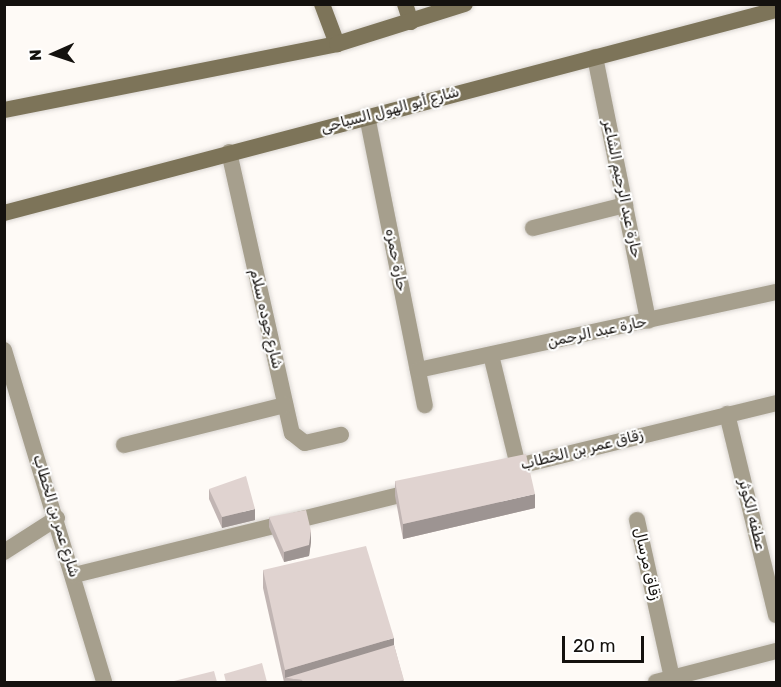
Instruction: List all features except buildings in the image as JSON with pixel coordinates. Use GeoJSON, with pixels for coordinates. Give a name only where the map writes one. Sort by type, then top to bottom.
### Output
{"type":"FeatureCollection","features":[{"type":"Feature","properties":{"kind":"main road"},"geometry":{"type":"LineString","coordinates":[[322,4],[336,44]]}},
{"type":"Feature","properties":{"kind":"main road"},"geometry":{"type":"LineString","coordinates":[[405,4],[411,22]]}},
{"type":"Feature","properties":{"kind":"main road"},"geometry":{"type":"LineString","coordinates":[[4,110],[336,44],[465,4]]}},
{"type":"Feature","properties":{"kind":"main road","name":"شارع أبو الهول السياحى"},"geometry":{"type":"LineString","coordinates":[[4,213],[229,152],[777,10]]}},
{"type":"Feature","properties":{"kind":"street","name":"حارة عبد الرحيم الشاعر"},"geometry":{"type":"LineString","coordinates":[[594,57],[648,321]]}},
{"type":"Feature","properties":{"kind":"street","name":"حارة حمزه"},"geometry":{"type":"LineString","coordinates":[[367,116],[425,405]]}},
{"type":"Feature","properties":{"kind":"street","name":"شارع جوده سلام"},"geometry":{"type":"LineString","coordinates":[[229,152],[285,405],[297,440],[313,443],[341,435]]}},
{"type":"Feature","properties":{"kind":"street"},"geometry":{"type":"LineString","coordinates":[[533,228],[625,205]]}},
{"type":"Feature","properties":{"kind":"street","name":"حارة عبد الرحمن"},"geometry":{"type":"LineString","coordinates":[[418,370],[777,292]]}},
{"type":"Feature","properties":{"kind":"street","name":"شارع عمر بن الخطاب"},"geometry":{"type":"LineString","coordinates":[[4,350],[57,518],[104,682]]}},
{"type":"Feature","properties":{"kind":"street"},"geometry":{"type":"LineString","coordinates":[[491,355],[518,466]]}},
{"type":"Feature","properties":{"kind":"street","name":"زقاق عمر بن الخطاب"},"geometry":{"type":"LineString","coordinates":[[485,474],[777,403]]}},
{"type":"Feature","properties":{"kind":"street"},"geometry":{"type":"LineString","coordinates":[[124,445],[285,405]]}},
{"type":"Feature","properties":{"kind":"street","name":"عطفه الكوثر"},"geometry":{"type":"LineString","coordinates":[[727,414],[777,615]]}},
{"type":"Feature","properties":{"kind":"street"},"geometry":{"type":"LineString","coordinates":[[74,575],[429,488]]}},
{"type":"Feature","properties":{"kind":"street"},"geometry":{"type":"LineString","coordinates":[[4,552],[57,518]]}},
{"type":"Feature","properties":{"kind":"street","name":"زقاق مرسال"},"geometry":{"type":"LineString","coordinates":[[637,520],[664,680]]}},
{"type":"Feature","properties":{"kind":"street"},"geometry":{"type":"LineString","coordinates":[[664,680],[777,651]]}}]}
